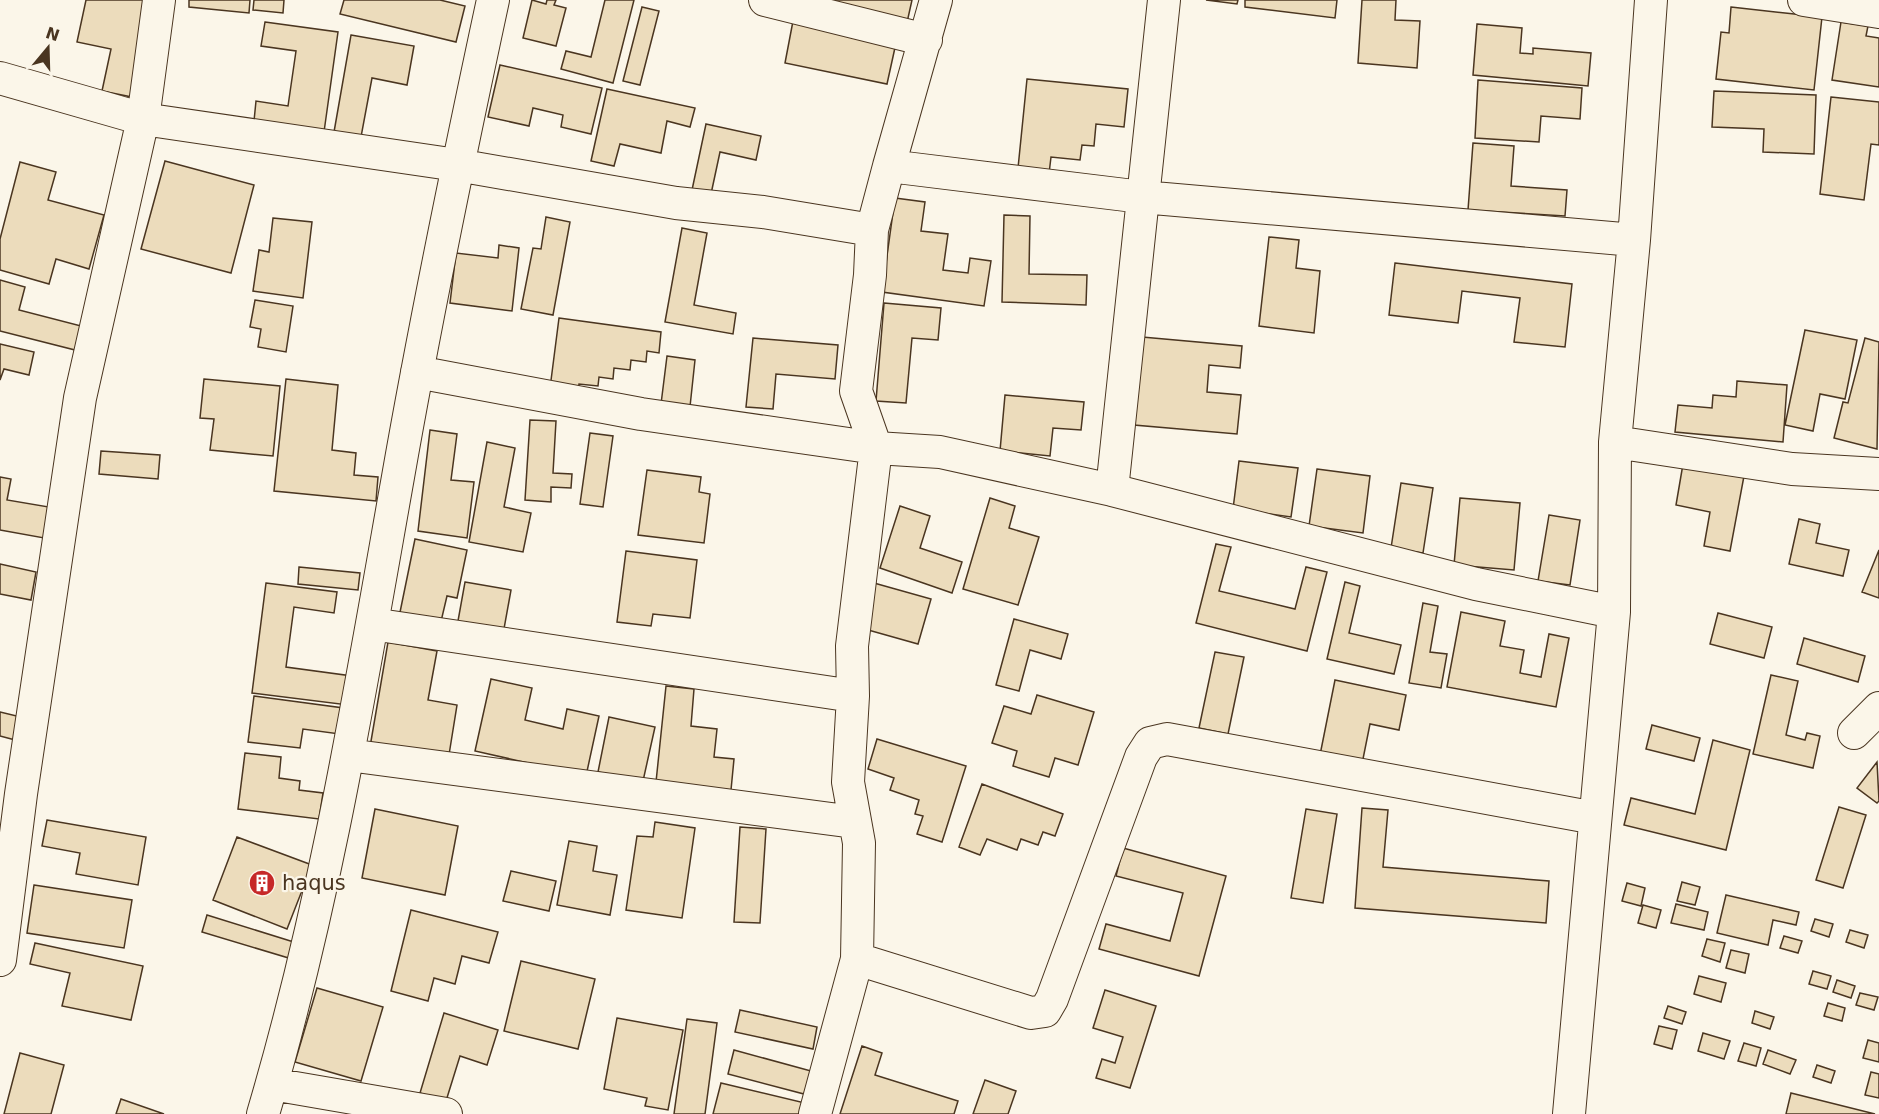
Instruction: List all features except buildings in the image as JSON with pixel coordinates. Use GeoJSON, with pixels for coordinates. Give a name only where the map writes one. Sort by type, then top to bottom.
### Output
{"type":"FeatureCollection","features":[{"type":"Feature","properties":{"kind":"street"},"geometry":{"type":"LineString","coordinates":[[0,960],[23,783],[80,398],[143,119],[159,0]]}},
{"type":"Feature","properties":{"kind":"street"},"geometry":{"type":"LineString","coordinates":[[262,1114],[312,932],[348,755],[457,165],[493,0]]}},
{"type":"Feature","properties":{"kind":"street"},"geometry":{"type":"LineString","coordinates":[[765,0],[926,40]]}},
{"type":"Feature","properties":{"kind":"street"},"geometry":{"type":"LineString","coordinates":[[815,1114],[857,959],[859,843],[848,782],[853,696],[852,646],[876,448],[856,391],[870,274],[872,230],[936,0]]}},
{"type":"Feature","properties":{"kind":"street"},"geometry":{"type":"LineString","coordinates":[[1112,490],[1164,0]]}},
{"type":"Feature","properties":{"kind":"street"},"geometry":{"type":"LineString","coordinates":[[1569,1114],[1614,612],[1615,442],[1634,240],[1651,0]]}},
{"type":"Feature","properties":{"kind":"street"},"geometry":{"type":"LineString","coordinates":[[1804,0],[1879,12]]}},
{"type":"Feature","properties":{"kind":"street"},"geometry":{"type":"LineString","coordinates":[[0,78],[143,119],[457,165],[676,203],[763,213],[872,230]]}},
{"type":"Feature","properties":{"kind":"street"},"geometry":{"type":"LineString","coordinates":[[889,166],[1142,197],[1634,240]]}},
{"type":"Feature","properties":{"kind":"street"},"geometry":{"type":"LineString","coordinates":[[417,372],[641,414],[876,448],[940,452],[1112,490],[1476,584],[1614,612]]}},
{"type":"Feature","properties":{"kind":"street"},"geometry":{"type":"LineString","coordinates":[[1615,442],[1792,469],[1879,474]]}},
{"type":"Feature","properties":{"kind":"street"},"geometry":{"type":"LineString","coordinates":[[372,624],[853,696]]}},
{"type":"Feature","properties":{"kind":"street"},"geometry":{"type":"LineString","coordinates":[[1854,733],[1879,708]]}},
{"type":"Feature","properties":{"kind":"street"},"geometry":{"type":"LineString","coordinates":[[857,959],[1031,1013],[1044,1011],[1052,999],[1141,757],[1150,743],[1167,739],[1595,818]]}},
{"type":"Feature","properties":{"kind":"street"},"geometry":{"type":"LineString","coordinates":[[348,755],[854,822]]}},
{"type":"Feature","properties":{"kind":"street"},"geometry":{"type":"LineString","coordinates":[[272,1084],[446,1114]]}},
{"type":"Feature","properties":{"kind":"place","name":"haqus"},"geometry":{"type":"Point","coordinates":[262,883]}}]}
